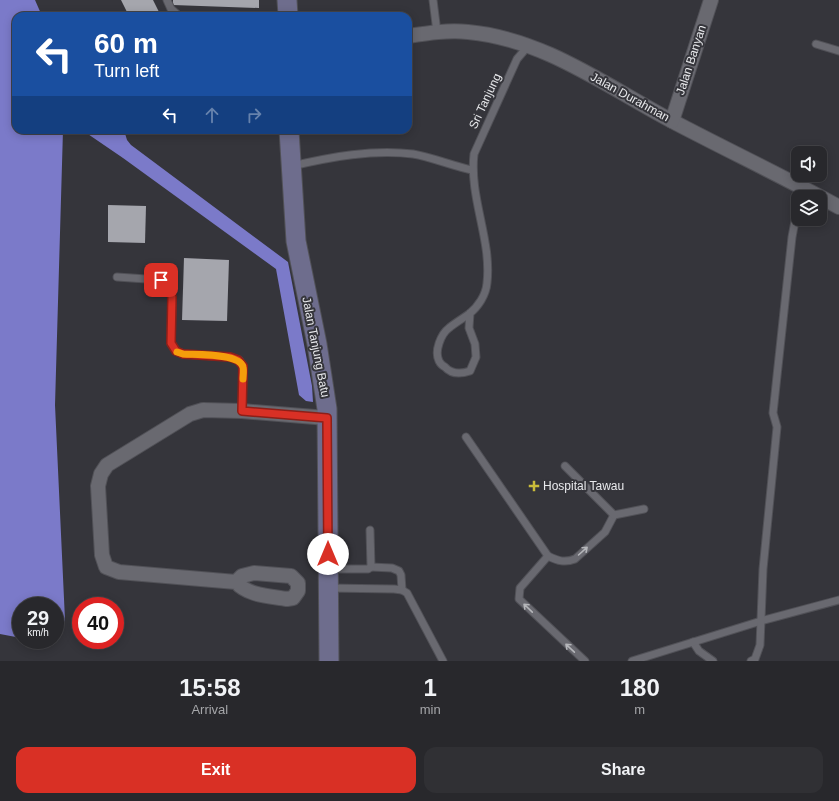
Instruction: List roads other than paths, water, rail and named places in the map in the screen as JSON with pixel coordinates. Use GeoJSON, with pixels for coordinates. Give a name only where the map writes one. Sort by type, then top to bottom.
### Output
{"type":"FeatureCollection","features":[{"type":"Feature","properties":{"kind":"street"},"geometry":{"type":"LineString","coordinates":[[287,0],[288,12]]}},
{"type":"Feature","properties":{"kind":"street","name":"Jalan Banyan"},"geometry":{"type":"LineString","coordinates":[[672,121],[711,0]]}},
{"type":"Feature","properties":{"kind":"street","name":"Jalan Durahman"},"geometry":{"type":"LineString","coordinates":[[412,35],[437,32],[467,32],[490,34],[529,45],[588,73],[797,190]]}},
{"type":"Feature","properties":{"kind":"street","name":"Jalan Tanjung Batu"},"geometry":{"type":"LineString","coordinates":[[289,134],[296,241],[323,383],[327,414],[329,661]]}},
{"type":"Feature","properties":{"kind":"street","name":"Jalan Durahman"},"geometry":{"type":"LineString","coordinates":[[827,202],[839,207]]}},
{"type":"Feature","properties":{"kind":"street"},"geometry":{"type":"LineString","coordinates":[[236,582],[119,572],[106,567],[102,555],[98,486],[101,474],[107,465],[190,414],[203,410],[327,414]]}},
{"type":"Feature","properties":{"kind":"lane"},"geometry":{"type":"LineString","coordinates":[[167,0],[171,9],[174,12]]}},
{"type":"Feature","properties":{"kind":"lane"},"geometry":{"type":"LineString","coordinates":[[433,0],[437,32]]}},
{"type":"Feature","properties":{"kind":"lane"},"geometry":{"type":"LineString","coordinates":[[816,44],[839,51]]}},
{"type":"Feature","properties":{"kind":"lane","name":"Sri Tanjung"},"geometry":{"type":"LineString","coordinates":[[470,313],[469,328],[475,344],[476,357],[470,371],[459,374],[448,370],[438,361],[437,351],[440,341],[447,329],[470,313],[484,296],[487,284],[487,251],[475,195],[472,170],[474,154],[517,60],[529,45]]}},
{"type":"Feature","properties":{"kind":"lane"},"geometry":{"type":"LineString","coordinates":[[291,167],[362,154],[390,152],[415,154],[472,170]]}},
{"type":"Feature","properties":{"kind":"lane"},"geometry":{"type":"LineString","coordinates":[[751,661],[755,659],[760,645],[763,569],[777,427],[773,413],[794,226]]}},
{"type":"Feature","properties":{"kind":"lane"},"geometry":{"type":"LineString","coordinates":[[117,277],[161,280],[169,288],[172,297],[171,343],[176,351],[183,354],[230,357],[238,360],[243,366],[242,411]]}},
{"type":"Feature","properties":{"kind":"lane"},"geometry":{"type":"LineString","coordinates":[[466,437],[548,556],[555,560],[563,562],[575,559],[605,532],[614,515],[644,508]]}},
{"type":"Feature","properties":{"kind":"lane"},"geometry":{"type":"LineString","coordinates":[[566,466],[614,515]]}},
{"type":"Feature","properties":{"kind":"lane"},"geometry":{"type":"LineString","coordinates":[[370,530],[371,567]]}},
{"type":"Feature","properties":{"kind":"lane"},"geometry":{"type":"LineString","coordinates":[[548,556],[520,588],[518,595],[522,602],[585,661]]}},
{"type":"Feature","properties":{"kind":"lane"},"geometry":{"type":"LineString","coordinates":[[328,569],[368,569],[371,567],[392,568],[398,571],[401,575],[402,590]]}},
{"type":"Feature","properties":{"kind":"lane"},"geometry":{"type":"LineString","coordinates":[[328,588],[402,590],[407,593],[443,661]]}},
{"type":"Feature","properties":{"kind":"lane"},"geometry":{"type":"LineString","coordinates":[[632,661],[693,642],[761,618],[839,600]]}},
{"type":"Feature","properties":{"kind":"lane"},"geometry":{"type":"LineString","coordinates":[[693,642],[699,651],[713,661]]}},
{"type":"Feature","properties":{"kind":"place","name":"Hospital Tawau"},"geometry":{"type":"Point","coordinates":[534,486]}}]}
